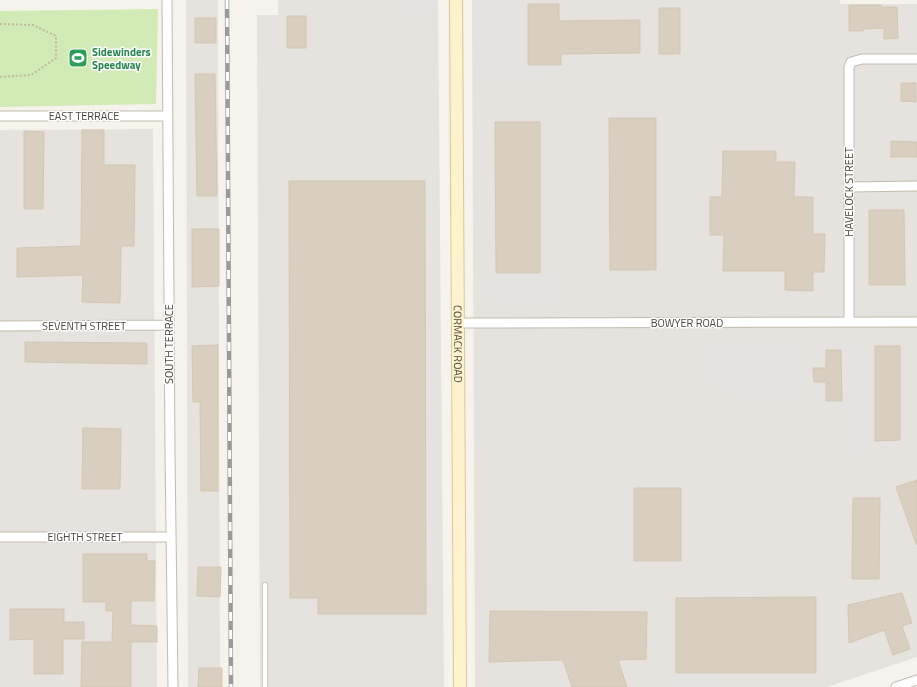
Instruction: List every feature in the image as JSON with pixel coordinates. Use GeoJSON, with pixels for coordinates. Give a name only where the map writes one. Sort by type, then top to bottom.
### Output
{"type":"FeatureCollection","features":[{"type":"Feature","properties":{"kind":"street","name":"SOUTH TERRACE"},"geometry":{"type":"LineString","coordinates":[[167,0],[173,687]]}},
{"type":"Feature","properties":{"kind":"street","name":"CORMACK ROAD"},"geometry":{"type":"LineString","coordinates":[[456,0],[460,687]]}},
{"type":"Feature","properties":{"kind":"street","name":"HAVELOCK STREET"},"geometry":{"type":"LineString","coordinates":[[849,322],[849,67],[851,62],[862,59],[917,59]]}},
{"type":"Feature","properties":{"kind":"street","name":"EAST TERRACE"},"geometry":{"type":"LineString","coordinates":[[0,116],[168,116]]}},
{"type":"Feature","properties":{"kind":"street"},"geometry":{"type":"LineString","coordinates":[[849,186],[917,186]]}},
{"type":"Feature","properties":{"kind":"street","name":"BOWYER ROAD"},"geometry":{"type":"LineString","coordinates":[[458,323],[917,322]]}},
{"type":"Feature","properties":{"kind":"street","name":"SEVENTH STREET"},"geometry":{"type":"LineString","coordinates":[[0,326],[169,325]]}},
{"type":"Feature","properties":{"kind":"street","name":"EIGHTH STREET"},"geometry":{"type":"LineString","coordinates":[[0,537],[171,537]]}},
{"type":"Feature","properties":{"kind":"street"},"geometry":{"type":"LineString","coordinates":[[896,687],[917,680]]}},
{"type":"Feature","properties":{"kind":"lane"},"geometry":{"type":"LineString","coordinates":[[265,585],[265,687]]}},
{"type":"Feature","properties":{"kind":"path"},"geometry":{"type":"LineString","coordinates":[[0,24],[33,24],[56,36],[56,58],[31,75],[0,77]]}},
{"type":"Feature","properties":{"kind":"shaded area"},"geometry":{"type":"Polygon","coordinates":[[[186,0],[218,0],[220,687],[188,687],[186,0]]]}},
{"type":"Feature","properties":{"kind":"shaded area"},"geometry":{"type":"Polygon","coordinates":[[[278,0],[438,0],[444,687],[260,687],[257,15],[278,15],[278,0]]]}},
{"type":"Feature","properties":{"kind":"shaded area"},"geometry":{"type":"Polygon","coordinates":[[[394,0],[438,0],[438,13],[394,13],[394,0]]]}},
{"type":"Feature","properties":{"kind":"shaded area"},"geometry":{"type":"Polygon","coordinates":[[[472,0],[840,0],[840,4],[917,4],[917,657],[827,687],[475,687],[472,0]]]}},
{"type":"Feature","properties":{"kind":"shaded area"},"geometry":{"type":"Polygon","coordinates":[[[474,0],[757,0],[484,2],[528,4],[528,65],[561,65],[548,83],[475,82],[474,0]]]}},
{"type":"Feature","properties":{"kind":"shaded area"},"geometry":{"type":"Polygon","coordinates":[[[153,129],[157,687],[0,687],[0,130],[153,129]]]}},
{"type":"Feature","properties":{"kind":"shaded area"},"geometry":{"type":"Polygon","coordinates":[[[425,181],[437,182],[438,590],[426,591],[425,181]]]}},
{"type":"Feature","properties":{"kind":"shaded area"},"geometry":{"type":"Polygon","coordinates":[[[487,275],[559,275],[559,302],[487,302],[487,275]]]}},
{"type":"Feature","properties":{"kind":"shaded area"},"geometry":{"type":"Polygon","coordinates":[[[807,343],[807,402],[756,405],[704,382],[703,344],[807,343]]]}},
{"type":"Feature","properties":{"kind":"shaded area"},"geometry":{"type":"Polygon","coordinates":[[[843,347],[868,347],[867,457],[842,456],[843,347]]]}},
{"type":"Feature","properties":{"kind":"shaded area"},"geometry":{"type":"Polygon","coordinates":[[[676,673],[720,673],[721,687],[676,687],[676,673]]]}},
{"type":"Feature","properties":{"kind":"green space","name":"Sidewinders Speedway"},"geometry":{"type":"Polygon","coordinates":[[[158,9],[156,104],[0,107],[0,11],[158,9]]]}},
{"type":"Feature","properties":{"kind":"building"},"geometry":{"type":"Polygon","coordinates":[[[528,4],[559,4],[559,21],[640,20],[640,53],[561,54],[561,65],[528,65],[528,4]]]}},
{"type":"Feature","properties":{"kind":"building"},"geometry":{"type":"Polygon","coordinates":[[[849,5],[881,5],[881,7],[897,7],[898,38],[884,39],[884,28],[849,31],[849,5]]]}},
{"type":"Feature","properties":{"kind":"building"},"geometry":{"type":"Polygon","coordinates":[[[659,8],[680,8],[680,54],[659,54],[659,8]]]}},
{"type":"Feature","properties":{"kind":"building"},"geometry":{"type":"Polygon","coordinates":[[[287,16],[306,16],[306,48],[287,48],[287,16]]]}},
{"type":"Feature","properties":{"kind":"building"},"geometry":{"type":"Polygon","coordinates":[[[195,18],[216,18],[216,43],[195,43],[195,18]]]}},
{"type":"Feature","properties":{"kind":"building"},"geometry":{"type":"Polygon","coordinates":[[[195,74],[215,74],[217,196],[197,196],[195,74]]]}},
{"type":"Feature","properties":{"kind":"building"},"geometry":{"type":"Polygon","coordinates":[[[901,83],[916,83],[916,102],[901,101],[901,83]]]}},
{"type":"Feature","properties":{"kind":"building"},"geometry":{"type":"Polygon","coordinates":[[[609,118],[656,118],[656,270],[610,270],[609,118]]]}},
{"type":"Feature","properties":{"kind":"building"},"geometry":{"type":"Polygon","coordinates":[[[495,122],[540,122],[540,273],[496,273],[495,122]]]}},
{"type":"Feature","properties":{"kind":"building"},"geometry":{"type":"Polygon","coordinates":[[[82,130],[104,130],[104,165],[135,165],[134,246],[121,246],[120,303],[82,302],[83,275],[17,277],[17,248],[81,246],[82,130]]]}},
{"type":"Feature","properties":{"kind":"building"},"geometry":{"type":"Polygon","coordinates":[[[24,131],[44,132],[43,209],[24,209],[24,131]]]}},
{"type":"Feature","properties":{"kind":"building"},"geometry":{"type":"Polygon","coordinates":[[[891,141],[917,142],[917,157],[891,157],[891,141]]]}},
{"type":"Feature","properties":{"kind":"building"},"geometry":{"type":"Polygon","coordinates":[[[723,151],[776,151],[776,162],[795,162],[794,197],[813,197],[813,234],[825,234],[824,272],[813,272],[813,291],[785,290],[785,271],[723,271],[724,235],[710,235],[710,197],[722,197],[723,151]]]}},
{"type":"Feature","properties":{"kind":"building"},"geometry":{"type":"Polygon","coordinates":[[[289,181],[425,181],[426,614],[318,614],[318,598],[290,598],[289,181]]]}},
{"type":"Feature","properties":{"kind":"building"},"geometry":{"type":"Polygon","coordinates":[[[869,210],[904,210],[905,285],[869,285],[869,210]]]}},
{"type":"Feature","properties":{"kind":"building"},"geometry":{"type":"Polygon","coordinates":[[[192,229],[219,229],[219,286],[192,287],[192,229]]]}},
{"type":"Feature","properties":{"kind":"building"},"geometry":{"type":"Polygon","coordinates":[[[25,342],[147,343],[147,364],[25,362],[25,342]]]}},
{"type":"Feature","properties":{"kind":"building"},"geometry":{"type":"Polygon","coordinates":[[[218,345],[218,491],[201,491],[200,402],[193,402],[192,346],[218,345]]]}},
{"type":"Feature","properties":{"kind":"building"},"geometry":{"type":"Polygon","coordinates":[[[875,346],[900,346],[900,440],[875,441],[875,346]]]}},
{"type":"Feature","properties":{"kind":"building"},"geometry":{"type":"Polygon","coordinates":[[[826,350],[841,350],[842,401],[826,401],[826,382],[814,382],[813,368],[826,368],[826,350]]]}},
{"type":"Feature","properties":{"kind":"building"},"geometry":{"type":"Polygon","coordinates":[[[83,428],[121,429],[120,489],[82,489],[83,428]]]}},
{"type":"Feature","properties":{"kind":"building"},"geometry":{"type":"Polygon","coordinates":[[[917,480],[917,544],[916,544],[896,487],[917,480]]]}},
{"type":"Feature","properties":{"kind":"building"},"geometry":{"type":"Polygon","coordinates":[[[634,488],[681,488],[681,561],[634,561],[634,488]]]}},
{"type":"Feature","properties":{"kind":"building"},"geometry":{"type":"Polygon","coordinates":[[[853,498],[880,498],[879,579],[852,579],[853,498]]]}},
{"type":"Feature","properties":{"kind":"building"},"geometry":{"type":"Polygon","coordinates":[[[83,554],[147,554],[147,561],[155,561],[154,601],[131,601],[131,625],[157,626],[157,642],[131,642],[131,687],[81,687],[82,642],[112,642],[113,611],[106,611],[106,602],[83,602],[83,554]]]}},
{"type":"Feature","properties":{"kind":"building"},"geometry":{"type":"Polygon","coordinates":[[[198,567],[221,567],[220,597],[197,596],[198,567]]]}},
{"type":"Feature","properties":{"kind":"building"},"geometry":{"type":"Polygon","coordinates":[[[902,593],[912,623],[902,626],[910,649],[893,655],[884,630],[849,643],[848,605],[902,593]]]}},
{"type":"Feature","properties":{"kind":"building"},"geometry":{"type":"Polygon","coordinates":[[[816,597],[816,673],[676,673],[676,598],[816,597]]]}},
{"type":"Feature","properties":{"kind":"building"},"geometry":{"type":"Polygon","coordinates":[[[10,609],[64,609],[64,622],[84,622],[84,639],[63,639],[63,674],[34,674],[34,639],[10,640],[10,609]]]}},
{"type":"Feature","properties":{"kind":"building"},"geometry":{"type":"Polygon","coordinates":[[[490,611],[647,612],[646,659],[618,660],[627,687],[572,687],[563,660],[489,662],[490,611]]]}},
{"type":"Feature","properties":{"kind":"building"},"geometry":{"type":"Polygon","coordinates":[[[199,668],[222,668],[222,687],[198,687],[199,668]]]}},
{"type":"Feature","properties":{"kind":"railway"},"geometry":{"type":"LineString","coordinates":[[227,0],[231,687]]}},
{"type":"Feature","properties":{"kind":"place","name":"Sidewinders Speedway"},"geometry":{"type":"Point","coordinates":[78,58]}}]}
